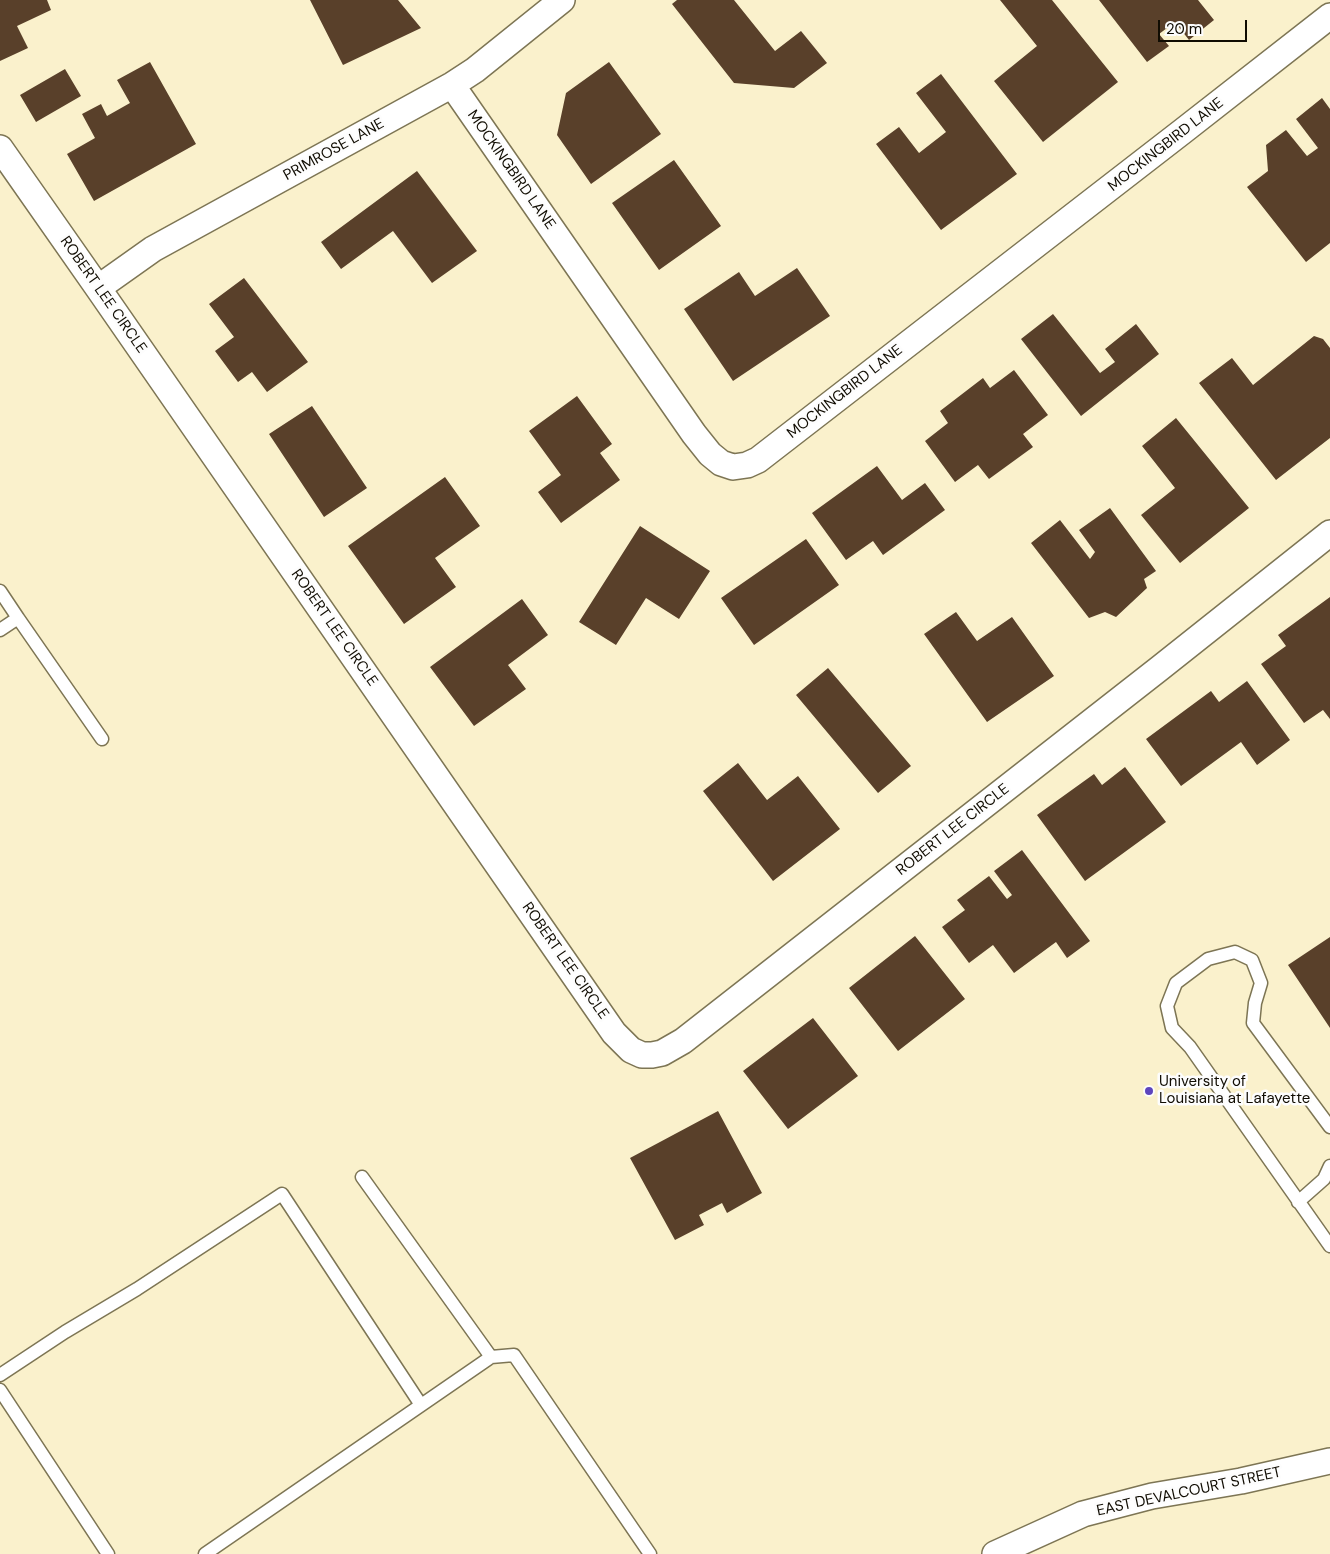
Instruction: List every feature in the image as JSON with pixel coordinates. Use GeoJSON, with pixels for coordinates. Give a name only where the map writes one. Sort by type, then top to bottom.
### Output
{"type":"FeatureCollection","features":[{"type":"Feature","properties":{"kind":"street","name":"PRIMROSE LANE"},"geometry":{"type":"LineString","coordinates":[[98,288],[153,249],[452,85],[475,70],[562,0]]}},
{"type":"Feature","properties":{"kind":"street","name":"MOCKINGBIRD LANE"},"geometry":{"type":"LineString","coordinates":[[452,85],[694,434],[710,454],[721,463],[733,466],[758,460],[1176,138],[1330,16]]}},
{"type":"Feature","properties":{"kind":"street","name":"ROBERT LEE CIRCLE"},"geometry":{"type":"LineString","coordinates":[[0,148],[614,1033],[631,1050],[642,1055],[662,1053],[683,1041],[1330,533]]}},
{"type":"Feature","properties":{"kind":"street","name":"EAST DEVALCOURT STREET"},"geometry":{"type":"LineString","coordinates":[[995,1554],[1084,1514],[1152,1496],[1241,1481],[1330,1461]]}},
{"type":"Feature","properties":{"kind":"lane"},"geometry":{"type":"LineString","coordinates":[[0,591],[102,739]]}},
{"type":"Feature","properties":{"kind":"lane"},"geometry":{"type":"LineString","coordinates":[[0,630],[18,618]]}},
{"type":"Feature","properties":{"kind":"lane"},"geometry":{"type":"LineString","coordinates":[[1330,1127],[1253,1023],[1255,1003],[1261,982],[1252,960],[1235,952],[1208,959],[1176,983],[1167,1006],[1172,1028],[1190,1047],[1330,1246]]}},
{"type":"Feature","properties":{"kind":"lane"},"geometry":{"type":"LineString","coordinates":[[1298,1202],[1324,1179],[1330,1166]]}},
{"type":"Feature","properties":{"kind":"lane"},"geometry":{"type":"LineString","coordinates":[[362,1177],[491,1357]]}},
{"type":"Feature","properties":{"kind":"lane"},"geometry":{"type":"LineString","coordinates":[[0,1375],[282,1194],[421,1405]]}},
{"type":"Feature","properties":{"kind":"lane"},"geometry":{"type":"LineString","coordinates":[[205,1554],[491,1357],[514,1355],[650,1554]]}},
{"type":"Feature","properties":{"kind":"lane"},"geometry":{"type":"LineString","coordinates":[[0,1390],[108,1554]]}},
{"type":"Feature","properties":{"kind":"building"},"geometry":{"type":"Polygon","coordinates":[[[0,0],[47,0],[51,10],[17,26],[28,48],[0,61],[0,0]]]}},
{"type":"Feature","properties":{"kind":"building"},"geometry":{"type":"Polygon","coordinates":[[[310,0],[398,0],[421,28],[343,65],[310,0]]]}},
{"type":"Feature","properties":{"kind":"building"},"geometry":{"type":"Polygon","coordinates":[[[677,0],[734,0],[775,51],[801,31],[827,63],[794,88],[734,83],[672,4],[677,0]]]}},
{"type":"Feature","properties":{"kind":"building"},"geometry":{"type":"Polygon","coordinates":[[[1000,0],[1052,0],[1118,82],[1043,142],[994,81],[1037,46],[1000,0]]]}},
{"type":"Feature","properties":{"kind":"building"},"geometry":{"type":"Polygon","coordinates":[[[1099,0],[1198,0],[1214,20],[1189,40],[1175,22],[1159,34],[1169,46],[1147,62],[1099,0]]]}},
{"type":"Feature","properties":{"kind":"building"},"geometry":{"type":"Polygon","coordinates":[[[150,62],[196,144],[94,201],[67,154],[95,138],[82,114],[101,104],[107,116],[130,103],[117,80],[150,62]]]}},
{"type":"Feature","properties":{"kind":"building"},"geometry":{"type":"Polygon","coordinates":[[[609,62],[661,134],[591,184],[557,135],[566,93],[609,62]]]}},
{"type":"Feature","properties":{"kind":"building"},"geometry":{"type":"Polygon","coordinates":[[[65,69],[81,96],[36,122],[20,95],[65,69]]]}},
{"type":"Feature","properties":{"kind":"building"},"geometry":{"type":"Polygon","coordinates":[[[941,74],[1017,174],[941,230],[876,144],[899,127],[919,153],[946,132],[916,93],[941,74]]]}},
{"type":"Feature","properties":{"kind":"building"},"geometry":{"type":"Polygon","coordinates":[[[1322,98],[1330,109],[1330,243],[1306,262],[1247,187],[1268,171],[1266,145],[1286,130],[1307,156],[1318,148],[1296,119],[1322,98]]]}},
{"type":"Feature","properties":{"kind":"building"},"geometry":{"type":"Polygon","coordinates":[[[674,160],[721,226],[659,270],[612,203],[674,160]]]}},
{"type":"Feature","properties":{"kind":"building"},"geometry":{"type":"Polygon","coordinates":[[[417,171],[477,251],[432,283],[393,231],[341,269],[321,242],[417,171]]]}},
{"type":"Feature","properties":{"kind":"building"},"geometry":{"type":"Polygon","coordinates":[[[797,268],[830,316],[733,381],[684,309],[739,272],[755,296],[797,268]]]}},
{"type":"Feature","properties":{"kind":"building"},"geometry":{"type":"Polygon","coordinates":[[[244,278],[308,362],[267,392],[252,372],[238,382],[215,351],[234,337],[209,304],[244,278]]]}},
{"type":"Feature","properties":{"kind":"building"},"geometry":{"type":"Polygon","coordinates":[[[1053,314],[1100,373],[1115,362],[1105,349],[1136,324],[1159,354],[1081,416],[1021,339],[1053,314]]]}},
{"type":"Feature","properties":{"kind":"building"},"geometry":{"type":"Polygon","coordinates":[[[1314,336],[1323,339],[1330,348],[1330,438],[1276,480],[1199,383],[1232,358],[1253,385],[1314,336]]]}},
{"type":"Feature","properties":{"kind":"building"},"geometry":{"type":"Polygon","coordinates":[[[1014,370],[1048,415],[1023,434],[1033,447],[989,479],[978,465],[955,482],[925,441],[948,423],[940,411],[983,378],[990,388],[1014,370]]]}},
{"type":"Feature","properties":{"kind":"building"},"geometry":{"type":"Polygon","coordinates":[[[577,396],[612,444],[600,453],[620,480],[561,523],[538,492],[561,475],[529,431],[577,396]]]}},
{"type":"Feature","properties":{"kind":"building"},"geometry":{"type":"Polygon","coordinates":[[[312,406],[367,488],[324,517],[269,434],[312,406]]]}},
{"type":"Feature","properties":{"kind":"building"},"geometry":{"type":"Polygon","coordinates":[[[1176,418],[1249,508],[1180,563],[1141,515],[1175,488],[1142,446],[1176,418]]]}},
{"type":"Feature","properties":{"kind":"building"},"geometry":{"type":"Polygon","coordinates":[[[877,466],[902,500],[925,483],[945,510],[883,555],[873,541],[846,560],[812,513],[877,466]]]}},
{"type":"Feature","properties":{"kind":"building"},"geometry":{"type":"Polygon","coordinates":[[[445,477],[480,526],[435,558],[456,587],[404,624],[348,546],[445,477]]]}},
{"type":"Feature","properties":{"kind":"building"},"geometry":{"type":"Polygon","coordinates":[[[1110,508],[1156,571],[1144,579],[1147,588],[1116,617],[1105,612],[1089,618],[1031,543],[1060,520],[1090,559],[1095,552],[1079,530],[1110,508]]]}},
{"type":"Feature","properties":{"kind":"building"},"geometry":{"type":"Polygon","coordinates":[[[640,526],[710,571],[679,619],[646,598],[616,645],[579,622],[640,526]]]}},
{"type":"Feature","properties":{"kind":"building"},"geometry":{"type":"Polygon","coordinates":[[[806,539],[839,585],[754,645],[721,598],[806,539]]]}},
{"type":"Feature","properties":{"kind":"building"},"geometry":{"type":"Polygon","coordinates":[[[1330,597],[1330,719],[1323,710],[1304,723],[1261,664],[1286,646],[1278,635],[1330,597]]]}},
{"type":"Feature","properties":{"kind":"building"},"geometry":{"type":"Polygon","coordinates":[[[522,599],[548,635],[508,665],[526,689],[474,726],[430,667],[522,599]]]}},
{"type":"Feature","properties":{"kind":"building"},"geometry":{"type":"Polygon","coordinates":[[[956,612],[977,641],[1012,617],[1054,676],[987,722],[924,634],[956,612]]]}},
{"type":"Feature","properties":{"kind":"building"},"geometry":{"type":"Polygon","coordinates":[[[828,668],[911,766],[878,793],[796,695],[828,668]]]}},
{"type":"Feature","properties":{"kind":"building"},"geometry":{"type":"Polygon","coordinates":[[[1247,681],[1290,740],[1257,765],[1241,742],[1181,786],[1146,739],[1211,691],[1219,702],[1247,681]]]}},
{"type":"Feature","properties":{"kind":"building"},"geometry":{"type":"Polygon","coordinates":[[[738,763],[767,800],[798,776],[840,829],[773,881],[703,791],[738,763]]]}},
{"type":"Feature","properties":{"kind":"building"},"geometry":{"type":"Polygon","coordinates":[[[1125,767],[1166,822],[1085,881],[1037,815],[1094,774],[1102,785],[1125,767]]]}},
{"type":"Feature","properties":{"kind":"building"},"geometry":{"type":"Polygon","coordinates":[[[1022,850],[1090,941],[1067,958],[1056,942],[1014,973],[993,945],[969,963],[942,927],[965,910],[957,900],[989,876],[1007,899],[1012,895],[994,871],[1022,850]]]}},
{"type":"Feature","properties":{"kind":"building"},"geometry":{"type":"Polygon","coordinates":[[[915,936],[965,999],[898,1051],[849,988],[915,936]]]}},
{"type":"Feature","properties":{"kind":"building"},"geometry":{"type":"Polygon","coordinates":[[[1330,937],[1330,1028],[1288,965],[1330,937]]]}},
{"type":"Feature","properties":{"kind":"building"},"geometry":{"type":"Polygon","coordinates":[[[813,1018],[858,1076],[788,1129],[743,1071],[813,1018]]]}},
{"type":"Feature","properties":{"kind":"building"},"geometry":{"type":"Polygon","coordinates":[[[718,1111],[762,1193],[727,1213],[722,1203],[699,1215],[704,1225],[675,1240],[630,1158],[718,1111]]]}},
{"type":"Feature","properties":{"kind":"place","name":"University of Louisiana at Lafayette"},"geometry":{"type":"Point","coordinates":[1149,1091]}}]}
